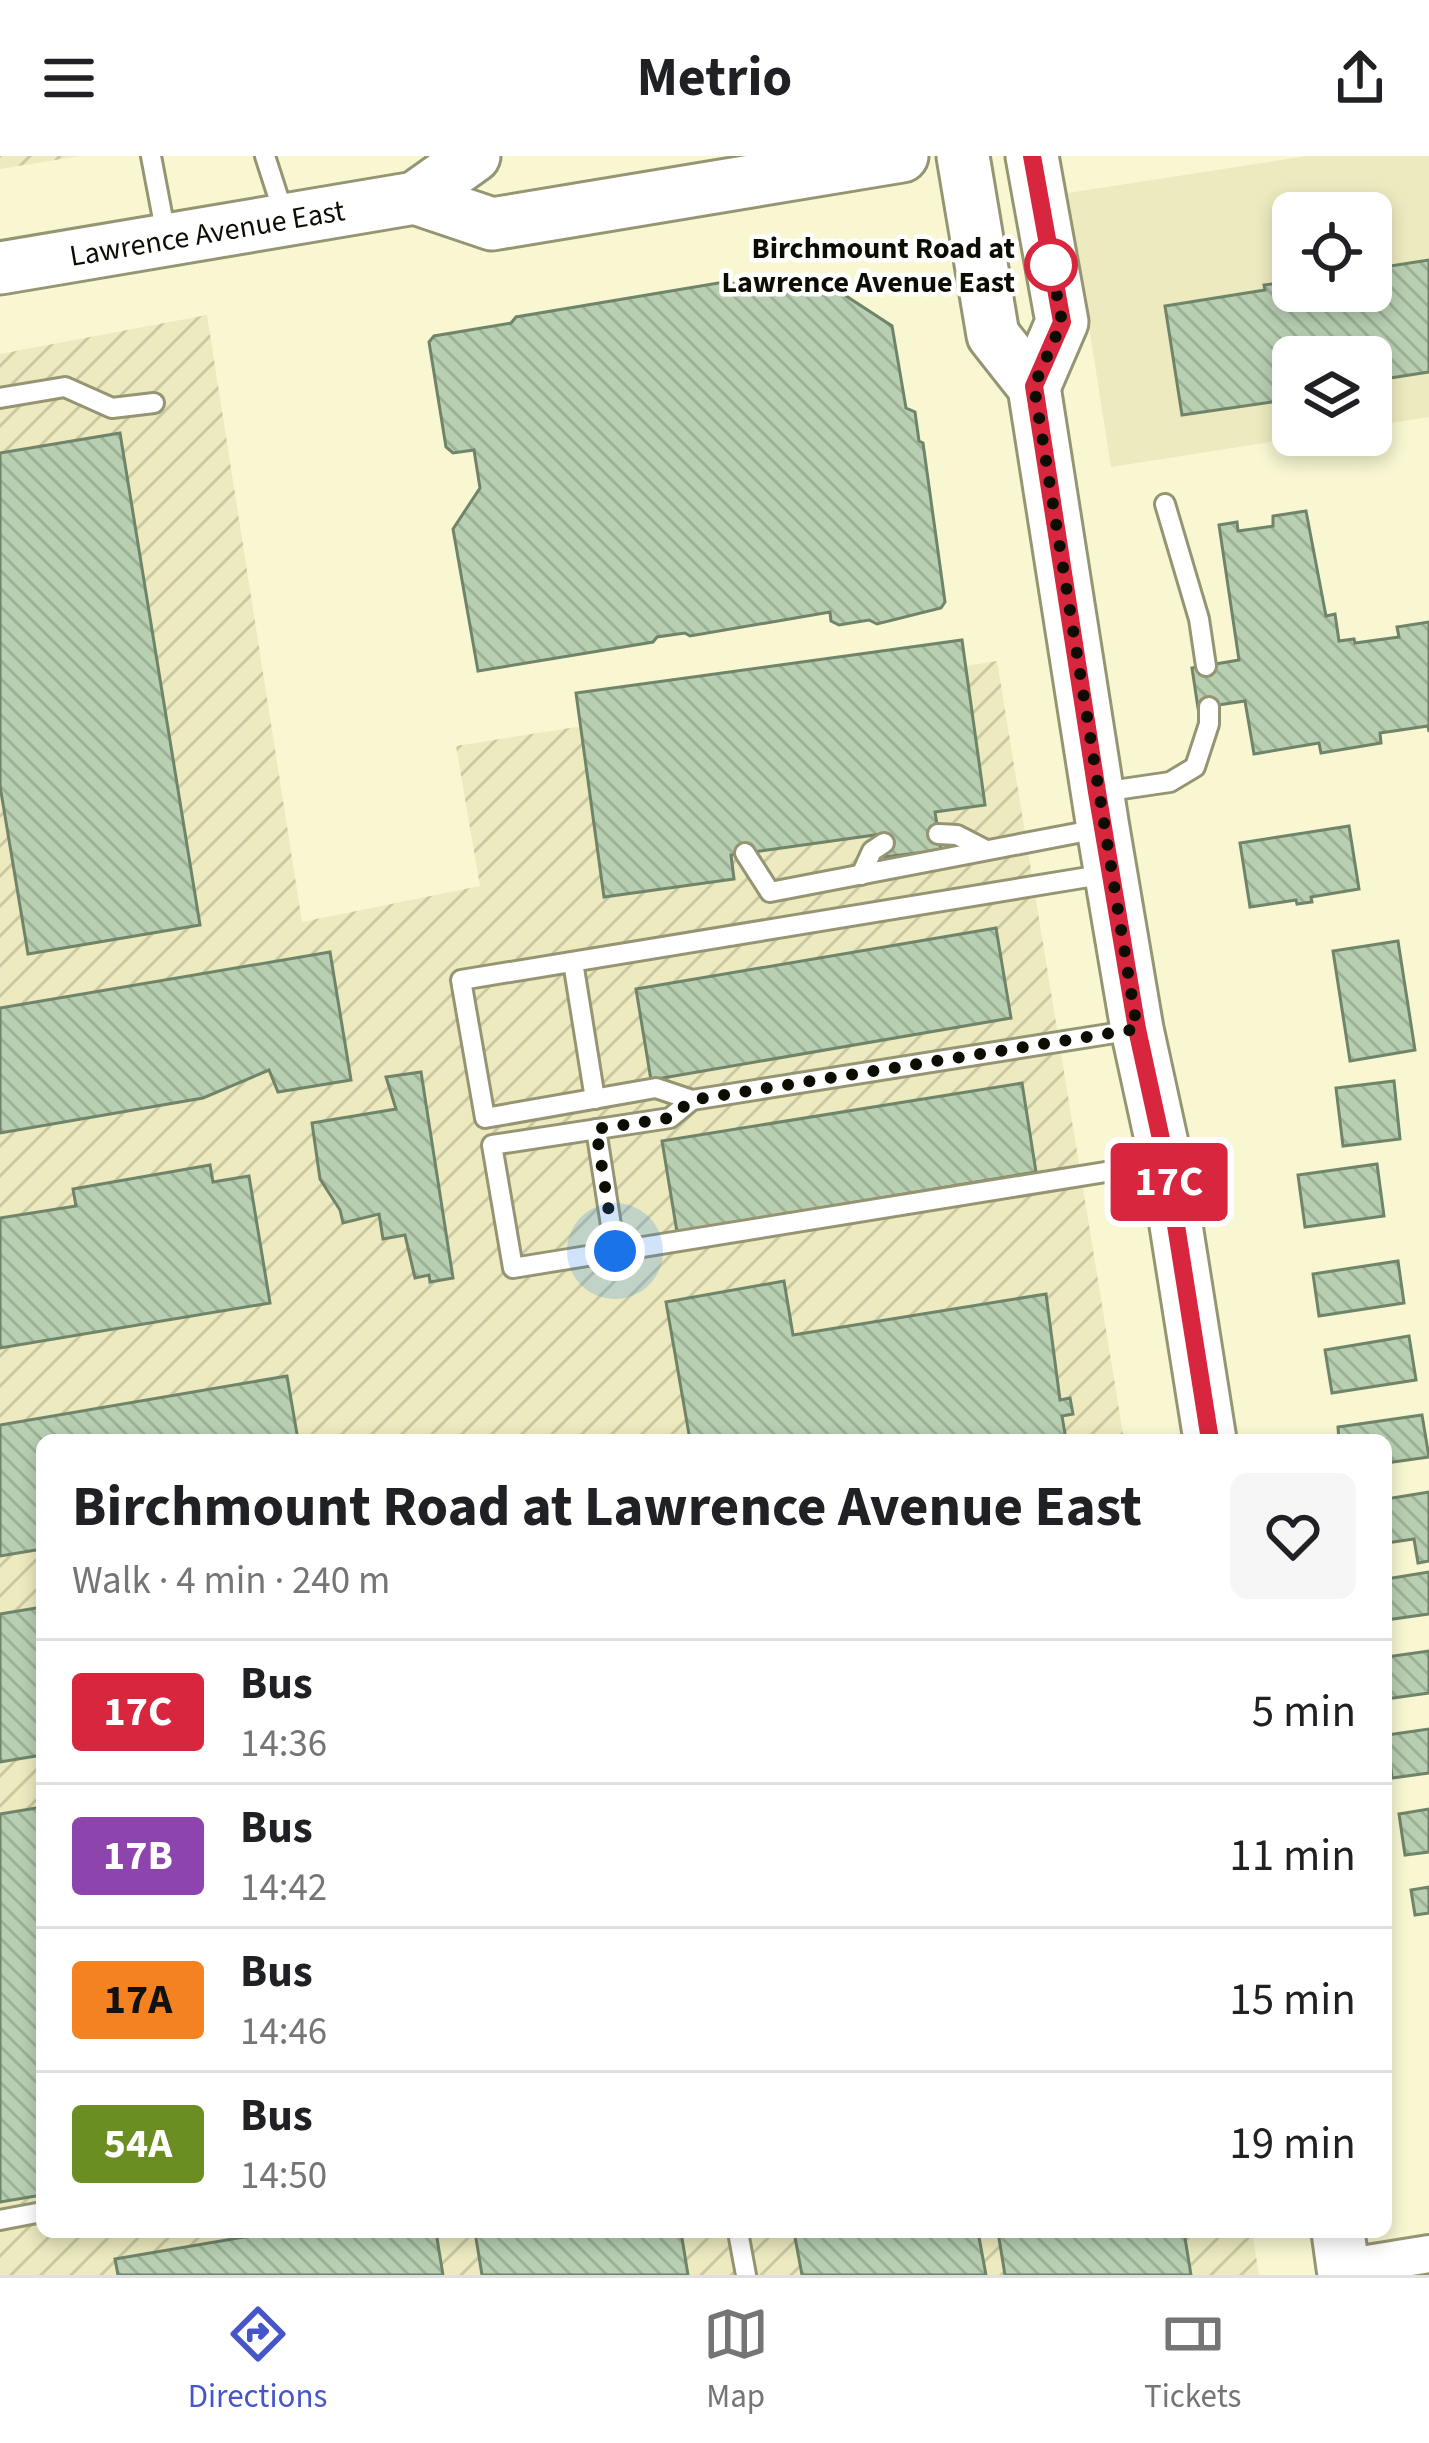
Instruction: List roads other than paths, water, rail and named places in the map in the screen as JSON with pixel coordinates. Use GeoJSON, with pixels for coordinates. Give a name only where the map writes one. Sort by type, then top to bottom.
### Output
{"type":"FeatureCollection","features":[{"type":"Feature","properties":{"kind":"main road","name":"Lawrence Avenue East"},"geometry":{"type":"LineString","coordinates":[[0,268],[416,198],[474,156]]}},
{"type":"Feature","properties":{"kind":"main road","name":"Lawrence Avenue East"},"geometry":{"type":"LineString","coordinates":[[416,198],[492,224],[902,156]]}},
{"type":"Feature","properties":{"kind":"main road"},"geometry":{"type":"LineString","coordinates":[[963,156],[993,335],[1034,386],[1137,1029],[1166,1162],[1209,1434]]}},
{"type":"Feature","properties":{"kind":"main road"},"geometry":{"type":"LineString","coordinates":[[1032,156],[1062,322],[1034,386]]}},
{"type":"Feature","properties":{"kind":"street"},"geometry":{"type":"LineString","coordinates":[[1342,2258],[1429,2254]]}},
{"type":"Feature","properties":{"kind":"lane"},"geometry":{"type":"LineString","coordinates":[[151,156],[166,240]]}},
{"type":"Feature","properties":{"kind":"lane"},"geometry":{"type":"LineString","coordinates":[[265,156],[286,220]]}},
{"type":"Feature","properties":{"kind":"lane"},"geometry":{"type":"LineString","coordinates":[[0,398],[65,387],[112,408],[154,403]]}},
{"type":"Feature","properties":{"kind":"lane"},"geometry":{"type":"LineString","coordinates":[[1165,504],[1198,620],[1205,666]]}},
{"type":"Feature","properties":{"kind":"lane"},"geometry":{"type":"LineString","coordinates":[[1137,1029],[692,1100],[656,1088],[485,1118],[461,980],[573,962],[1104,831],[1195,767],[1209,724],[1209,707]]}},
{"type":"Feature","properties":{"kind":"lane"},"geometry":{"type":"LineString","coordinates":[[745,853],[770,892],[1104,831]]}},
{"type":"Feature","properties":{"kind":"lane"},"geometry":{"type":"LineString","coordinates":[[938,833],[957,835],[986,850]]}},
{"type":"Feature","properties":{"kind":"lane"},"geometry":{"type":"LineString","coordinates":[[861,875],[872,851],[884,843]]}},
{"type":"Feature","properties":{"kind":"lane"},"geometry":{"type":"LineString","coordinates":[[573,962],[595,1099]]}},
{"type":"Feature","properties":{"kind":"lane"},"geometry":{"type":"LineString","coordinates":[[692,1100],[670,1118],[492,1145],[513,1268],[1166,1162]]}},
{"type":"Feature","properties":{"kind":"lane"},"geometry":{"type":"LineString","coordinates":[[596,1129],[615,1251]]}},
{"type":"Feature","properties":{"kind":"lane"},"geometry":{"type":"LineString","coordinates":[[0,2220],[36,2213]]}},
{"type":"Feature","properties":{"kind":"lane"},"geometry":{"type":"LineString","coordinates":[[739,2238],[746,2275]]}},
{"type":"Feature","properties":{"kind":"place","name":"Birchmount Road at Lawrence Avenue East"},"geometry":{"type":"Point","coordinates":[1051,265]}}]}
